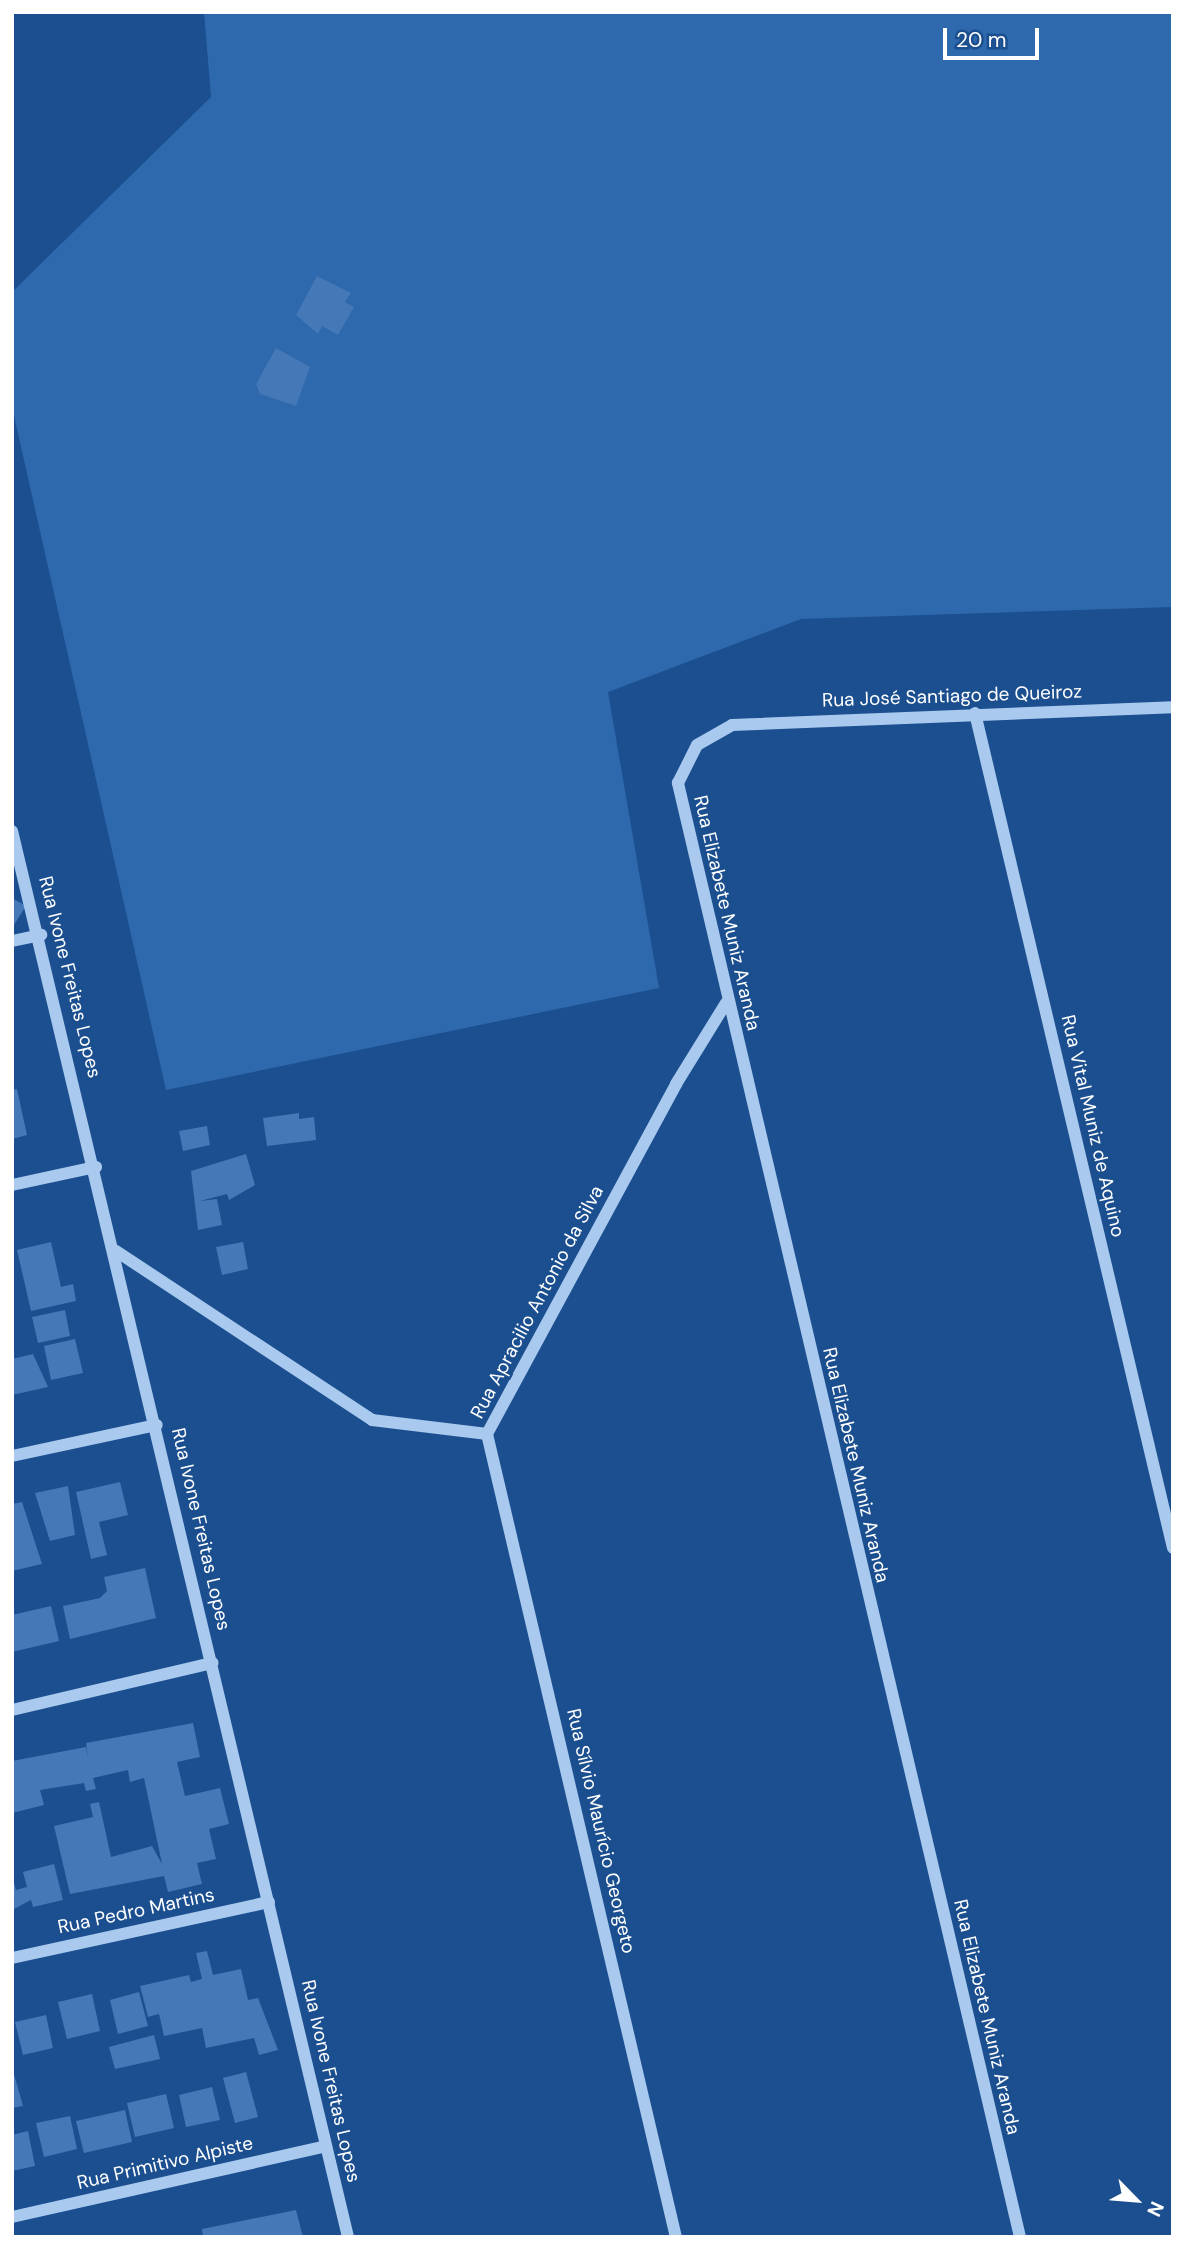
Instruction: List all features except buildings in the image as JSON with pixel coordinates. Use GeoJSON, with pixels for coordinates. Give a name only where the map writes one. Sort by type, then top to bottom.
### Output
{"type":"FeatureCollection","features":[{"type":"Feature","properties":{"kind":"street","name":"Rua José Santiago de Queiroz"},"geometry":{"type":"LineString","coordinates":[[732,725],[1173,707]]}},
{"type":"Feature","properties":{"kind":"street","name":"Rua Vital Muniz de Aquino"},"geometry":{"type":"LineString","coordinates":[[975,713],[1173,1548]]}},
{"type":"Feature","properties":{"kind":"street","name":"Rua Elizabete Muniz Aranda"},"geometry":{"type":"LineString","coordinates":[[732,725],[697,745],[678,783],[726,1003],[1020,2237]]}},
{"type":"Feature","properties":{"kind":"street","name":"Rua Ivone Freitas Lopes"},"geometry":{"type":"LineString","coordinates":[[12,831],[41,935],[348,2237]]}},
{"type":"Feature","properties":{"kind":"street"},"geometry":{"type":"LineString","coordinates":[[12,941],[41,935]]}},
{"type":"Feature","properties":{"kind":"street","name":"Rua Apracilio Antonio da Silva"},"geometry":{"type":"LineString","coordinates":[[116,1251],[372,1420],[487,1434],[676,1084],[726,1003]]}},
{"type":"Feature","properties":{"kind":"street"},"geometry":{"type":"LineString","coordinates":[[12,1185],[96,1167]]}},
{"type":"Feature","properties":{"kind":"street"},"geometry":{"type":"LineString","coordinates":[[12,1456],[157,1425]]}},
{"type":"Feature","properties":{"kind":"street","name":"Rua Sílvio Maurício Georgeto"},"geometry":{"type":"LineString","coordinates":[[487,1434],[676,2237]]}},
{"type":"Feature","properties":{"kind":"street"},"geometry":{"type":"LineString","coordinates":[[12,1710],[213,1663]]}},
{"type":"Feature","properties":{"kind":"street","name":"Rua Pedro Martins"},"geometry":{"type":"LineString","coordinates":[[12,1958],[269,1902]]}},
{"type":"Feature","properties":{"kind":"street","name":"Rua Primitivo Alpiste"},"geometry":{"type":"LineString","coordinates":[[12,2217],[327,2147]]}},
{"type":"Feature","properties":{"kind":"shaded area"},"geometry":{"type":"Polygon","coordinates":[[[204,12],[1173,12],[1173,607],[801,619],[608,692],[659,988],[166,1090],[12,407],[12,292],[211,97],[204,12]]]}}]}
